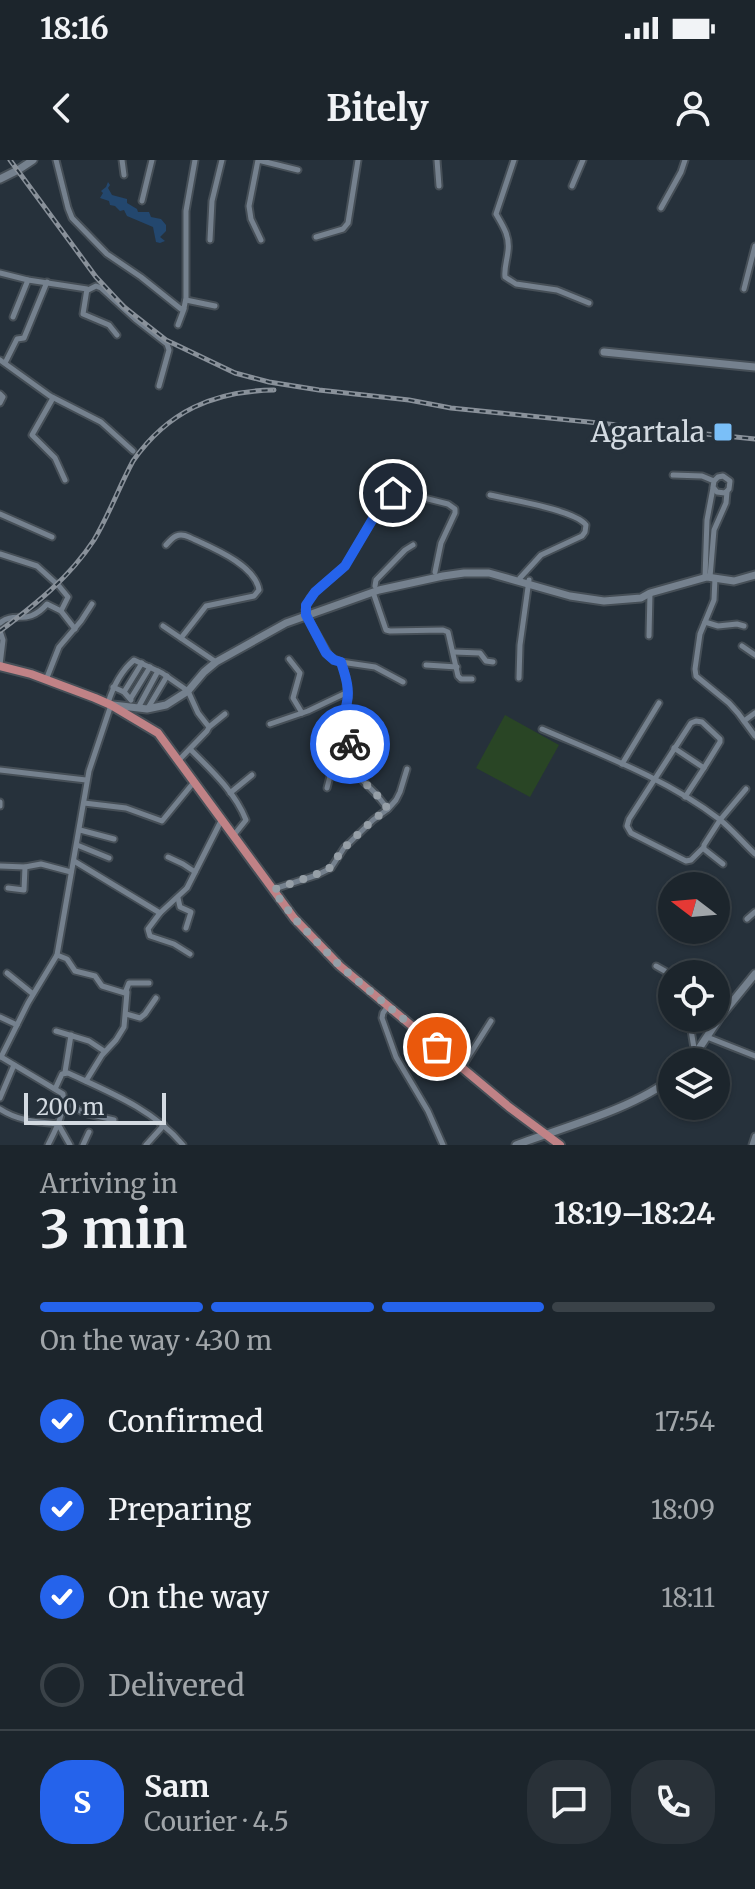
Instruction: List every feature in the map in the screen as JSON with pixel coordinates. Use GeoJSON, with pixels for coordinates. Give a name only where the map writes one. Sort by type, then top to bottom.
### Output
{"type":"FeatureCollection","features":[{"type":"Feature","properties":{"kind":"main road"},"geometry":{"type":"LineString","coordinates":[[0,666],[109,704],[158,733],[294,918],[340,966],[509,1107],[560,1145]]}},
{"type":"Feature","properties":{"kind":"street"},"geometry":{"type":"LineString","coordinates":[[56,160],[72,218],[107,254],[184,309]]}},
{"type":"Feature","properties":{"kind":"street"},"geometry":{"type":"LineString","coordinates":[[122,160],[124,175]]}},
{"type":"Feature","properties":{"kind":"street"},"geometry":{"type":"LineString","coordinates":[[142,201],[152,160]]}},
{"type":"Feature","properties":{"kind":"street"},"geometry":{"type":"LineString","coordinates":[[178,325],[186,300],[186,211],[195,160]]}},
{"type":"Feature","properties":{"kind":"street"},"geometry":{"type":"LineString","coordinates":[[210,240],[212,201],[222,160]]}},
{"type":"Feature","properties":{"kind":"street"},"geometry":{"type":"LineString","coordinates":[[261,240],[251,219],[249,206],[258,160],[298,170]]}},
{"type":"Feature","properties":{"kind":"street"},"geometry":{"type":"LineString","coordinates":[[316,237],[346,226],[358,160]]}},
{"type":"Feature","properties":{"kind":"street"},"geometry":{"type":"LineString","coordinates":[[437,160],[439,186]]}},
{"type":"Feature","properties":{"kind":"street"},"geometry":{"type":"LineString","coordinates":[[514,160],[496,214],[504,225],[508,247],[505,277],[516,284],[557,290],[589,303]]}},
{"type":"Feature","properties":{"kind":"street"},"geometry":{"type":"LineString","coordinates":[[572,186],[583,160]]}},
{"type":"Feature","properties":{"kind":"street"},"geometry":{"type":"LineString","coordinates":[[661,208],[685,160]]}},
{"type":"Feature","properties":{"kind":"street"},"geometry":{"type":"LineString","coordinates":[[0,179],[30,161]]}},
{"type":"Feature","properties":{"kind":"street"},"geometry":{"type":"LineString","coordinates":[[744,289],[755,246]]}},
{"type":"Feature","properties":{"kind":"street"},"geometry":{"type":"LineString","coordinates":[[0,273],[88,290],[96,286],[101,288],[167,344],[169,350],[159,386]]}},
{"type":"Feature","properties":{"kind":"street"},"geometry":{"type":"LineString","coordinates":[[13,317],[28,280]]}},
{"type":"Feature","properties":{"kind":"street"},"geometry":{"type":"LineString","coordinates":[[47,282],[24,338],[17,339],[2,362],[53,398],[101,422],[133,451]]}},
{"type":"Feature","properties":{"kind":"street"},"geometry":{"type":"LineString","coordinates":[[88,290],[83,314],[109,325],[117,335]]}},
{"type":"Feature","properties":{"kind":"street"},"geometry":{"type":"LineString","coordinates":[[186,300],[215,306]]}},
{"type":"Feature","properties":{"kind":"street"},"geometry":{"type":"LineString","coordinates":[[604,352],[755,367]]}},
{"type":"Feature","properties":{"kind":"street"},"geometry":{"type":"LineString","coordinates":[[0,394],[3,397],[0,403]]}},
{"type":"Feature","properties":{"kind":"street"},"geometry":{"type":"LineString","coordinates":[[53,398],[32,435],[55,458],[65,480]]}},
{"type":"Feature","properties":{"kind":"street"},"geometry":{"type":"LineString","coordinates":[[673,475],[702,476],[714,484],[719,493],[727,491]]}},
{"type":"Feature","properties":{"kind":"street"},"geometry":{"type":"LineString","coordinates":[[710,577],[713,536],[730,484],[726,477],[718,477],[714,484],[707,520],[710,577],[714,600],[700,634],[695,669],[696,676],[729,703],[755,736]]}},
{"type":"Feature","properties":{"kind":"street"},"geometry":{"type":"LineString","coordinates":[[403,682],[375,667],[334,660],[326,653],[306,615],[306,605],[345,566],[374,517],[396,491],[448,504],[455,509],[438,550],[440,573]]}},
{"type":"Feature","properties":{"kind":"street"},"geometry":{"type":"LineString","coordinates":[[490,495],[569,514],[582,519],[586,525],[582,536],[541,555],[520,578]]}},
{"type":"Feature","properties":{"kind":"street"},"geometry":{"type":"LineString","coordinates":[[0,514],[52,537]]}},
{"type":"Feature","properties":{"kind":"street"},"geometry":{"type":"LineString","coordinates":[[166,545],[177,535],[189,537],[245,567],[255,578],[259,590],[254,596],[206,606],[181,638]]}},
{"type":"Feature","properties":{"kind":"street"},"geometry":{"type":"LineString","coordinates":[[413,545],[376,580],[386,630],[445,631],[449,634],[458,676],[472,679]]}},
{"type":"Feature","properties":{"kind":"street"},"geometry":{"type":"LineString","coordinates":[[0,554],[34,565],[59,586],[68,597],[61,611]]}},
{"type":"Feature","properties":{"kind":"street"},"geometry":{"type":"LineString","coordinates":[[109,704],[140,708],[166,705],[188,691],[216,662],[273,629],[376,588],[440,573],[482,569],[528,582]]}},
{"type":"Feature","properties":{"kind":"street"},"geometry":{"type":"LineString","coordinates":[[440,573],[482,573],[528,582],[580,598],[604,601],[641,598],[710,577],[734,581],[755,575]]}},
{"type":"Feature","properties":{"kind":"street"},"geometry":{"type":"LineString","coordinates":[[519,678],[528,582]]}},
{"type":"Feature","properties":{"kind":"street"},"geometry":{"type":"LineString","coordinates":[[649,636],[650,593]]}},
{"type":"Feature","properties":{"kind":"street"},"geometry":{"type":"LineString","coordinates":[[0,623],[6,618],[30,617],[47,604],[61,611],[75,629]]}},
{"type":"Feature","properties":{"kind":"street"},"geometry":{"type":"LineString","coordinates":[[46,680],[59,647],[92,604]]}},
{"type":"Feature","properties":{"kind":"street"},"geometry":{"type":"LineString","coordinates":[[705,622],[718,626],[744,626]]}},
{"type":"Feature","properties":{"kind":"street"},"geometry":{"type":"LineString","coordinates":[[163,626],[216,662]]}},
{"type":"Feature","properties":{"kind":"street"},"geometry":{"type":"LineString","coordinates":[[0,631],[3,640],[0,666]]}},
{"type":"Feature","properties":{"kind":"street"},"geometry":{"type":"LineString","coordinates":[[742,646],[755,655]]}},
{"type":"Feature","properties":{"kind":"street"},"geometry":{"type":"LineString","coordinates":[[454,652],[480,653],[486,661],[493,662]]}},
{"type":"Feature","properties":{"kind":"street"},"geometry":{"type":"LineString","coordinates":[[289,659],[300,673],[293,698],[302,713]]}},
{"type":"Feature","properties":{"kind":"street"},"geometry":{"type":"LineString","coordinates":[[48,1145],[58,1124],[64,1101],[62,1093],[1,1057],[57,955],[87,780],[113,687],[132,660],[136,660],[188,691],[198,713],[209,727]]}},
{"type":"Feature","properties":{"kind":"street"},"geometry":{"type":"LineString","coordinates":[[327,788],[347,702],[348,692],[341,662]]}},
{"type":"Feature","properties":{"kind":"street"},"geometry":{"type":"LineString","coordinates":[[124,692],[142,663]]}},
{"type":"Feature","properties":{"kind":"street"},"geometry":{"type":"LineString","coordinates":[[426,665],[457,667]]}},
{"type":"Feature","properties":{"kind":"street"},"geometry":{"type":"LineString","coordinates":[[131,698],[150,667]]}},
{"type":"Feature","properties":{"kind":"street"},"geometry":{"type":"LineString","coordinates":[[140,708],[158,671]]}},
{"type":"Feature","properties":{"kind":"street"},"geometry":{"type":"LineString","coordinates":[[140,708],[167,676]]}},
{"type":"Feature","properties":{"kind":"street"},"geometry":{"type":"LineString","coordinates":[[113,687],[124,692],[140,708]]}},
{"type":"Feature","properties":{"kind":"street"},"geometry":{"type":"LineString","coordinates":[[270,724],[348,692]]}},
{"type":"Feature","properties":{"kind":"street"},"geometry":{"type":"LineString","coordinates":[[622,764],[659,703]]}},
{"type":"Feature","properties":{"kind":"street"},"geometry":{"type":"LineString","coordinates":[[744,721],[755,713]]}},
{"type":"Feature","properties":{"kind":"street"},"geometry":{"type":"LineString","coordinates":[[178,761],[225,714]]}},
{"type":"Feature","properties":{"kind":"street"},"geometry":{"type":"LineString","coordinates":[[685,797],[720,742],[716,733],[696,721],[691,723],[653,779],[629,819],[628,830],[686,861],[691,860],[746,789]]}},
{"type":"Feature","properties":{"kind":"street"},"geometry":{"type":"LineString","coordinates":[[542,729],[622,764],[685,797],[720,820],[755,854]]}},
{"type":"Feature","properties":{"kind":"street"},"geometry":{"type":"LineString","coordinates":[[331,773],[351,779],[355,776],[362,748],[339,741]]}},
{"type":"Feature","properties":{"kind":"street"},"geometry":{"type":"LineString","coordinates":[[674,748],[704,768]]}},
{"type":"Feature","properties":{"kind":"street"},"geometry":{"type":"LineString","coordinates":[[190,749],[243,809],[246,819],[233,835]]}},
{"type":"Feature","properties":{"kind":"street"},"geometry":{"type":"LineString","coordinates":[[273,890],[328,870],[344,848],[388,809],[400,792],[407,769]]}},
{"type":"Feature","properties":{"kind":"street"},"geometry":{"type":"LineString","coordinates":[[0,770],[87,780]]}},
{"type":"Feature","properties":{"kind":"street"},"geometry":{"type":"LineString","coordinates":[[230,793],[252,775]]}},
{"type":"Feature","properties":{"kind":"street"},"geometry":{"type":"LineString","coordinates":[[355,776],[372,789],[388,809]]}},
{"type":"Feature","properties":{"kind":"street"},"geometry":{"type":"LineString","coordinates":[[84,803],[126,808],[162,821],[194,782]]}},
{"type":"Feature","properties":{"kind":"street"},"geometry":{"type":"LineString","coordinates":[[190,954],[149,934],[149,927],[187,888],[222,820]]}},
{"type":"Feature","properties":{"kind":"street"},"geometry":{"type":"LineString","coordinates":[[80,830],[114,839]]}},
{"type":"Feature","properties":{"kind":"street"},"geometry":{"type":"LineString","coordinates":[[77,845],[109,858]]}},
{"type":"Feature","properties":{"kind":"street"},"geometry":{"type":"LineString","coordinates":[[703,848],[723,864]]}},
{"type":"Feature","properties":{"kind":"street"},"geometry":{"type":"LineString","coordinates":[[168,857],[195,872]]}},
{"type":"Feature","properties":{"kind":"street"},"geometry":{"type":"LineString","coordinates":[[74,861],[160,913]]}},
{"type":"Feature","properties":{"kind":"street"},"geometry":{"type":"LineString","coordinates":[[0,866],[41,864],[71,872]]}},
{"type":"Feature","properties":{"kind":"street"},"geometry":{"type":"LineString","coordinates":[[8,888],[24,890],[25,867]]}},
{"type":"Feature","properties":{"kind":"street"},"geometry":{"type":"LineString","coordinates":[[178,898],[180,907],[191,912],[186,928]]}},
{"type":"Feature","properties":{"kind":"street"},"geometry":{"type":"LineString","coordinates":[[747,919],[755,912]]}},
{"type":"Feature","properties":{"kind":"street"},"geometry":{"type":"LineString","coordinates":[[57,955],[67,959],[75,971],[95,976],[102,986],[127,991]]}},
{"type":"Feature","properties":{"kind":"street"},"geometry":{"type":"LineString","coordinates":[[7,973],[33,994]]}},
{"type":"Feature","properties":{"kind":"street"},"geometry":{"type":"LineString","coordinates":[[700,1048],[720,1017],[755,974]]}},
{"type":"Feature","properties":{"kind":"street"},"geometry":{"type":"LineString","coordinates":[[86,1081],[104,1051],[121,1033],[126,1021],[128,983],[149,983]]}},
{"type":"Feature","properties":{"kind":"street"},"geometry":{"type":"LineString","coordinates":[[126,1014],[140,1018],[156,998]]}},
{"type":"Feature","properties":{"kind":"street"},"geometry":{"type":"LineString","coordinates":[[388,1006],[382,1018],[391,1045],[443,1145]]}},
{"type":"Feature","properties":{"kind":"street"},"geometry":{"type":"LineString","coordinates":[[0,1017],[17,1025]]}},
{"type":"Feature","properties":{"kind":"street"},"geometry":{"type":"LineString","coordinates":[[462,1067],[491,1021]]}},
{"type":"Feature","properties":{"kind":"street"},"geometry":{"type":"LineString","coordinates":[[56,1031],[89,1041],[104,1051]]}},
{"type":"Feature","properties":{"kind":"street"},"geometry":{"type":"LineString","coordinates":[[55,1089],[65,1072],[71,1035]]}},
{"type":"Feature","properties":{"kind":"street"},"geometry":{"type":"LineString","coordinates":[[707,1037],[755,1056]]}},
{"type":"Feature","properties":{"kind":"street"},"geometry":{"type":"LineString","coordinates":[[0,1098],[14,1065]]}},
{"type":"Feature","properties":{"kind":"street"},"geometry":{"type":"LineString","coordinates":[[65,1072],[134,1104],[164,1125],[183,1145]]}},
{"type":"Feature","properties":{"kind":"street"},"geometry":{"type":"LineString","coordinates":[[516,1145],[612,1110],[658,1089]]}},
{"type":"Feature","properties":{"kind":"street"},"geometry":{"type":"LineString","coordinates":[[64,1101],[84,1113],[114,1120]]}},
{"type":"Feature","properties":{"kind":"street"},"geometry":{"type":"LineString","coordinates":[[0,1109],[23,1119],[58,1124]]}},
{"type":"Feature","properties":{"kind":"street"},"geometry":{"type":"LineString","coordinates":[[58,1124],[70,1145]]}},
{"type":"Feature","properties":{"kind":"street"},"geometry":{"type":"LineString","coordinates":[[146,1145],[164,1125]]}},
{"type":"Feature","properties":{"kind":"street"},"geometry":{"type":"LineString","coordinates":[[83,1145],[89,1132]]}},
{"type":"Feature","properties":{"kind":"street"},"geometry":{"type":"LineString","coordinates":[[752,1145],[755,1136]]}},
{"type":"Feature","properties":{"kind":"green space"},"geometry":{"type":"Polygon","coordinates":[[[505,715],[559,745],[530,797],[476,768],[505,715]]]}},
{"type":"Feature","properties":{"kind":"water"},"geometry":{"type":"Polygon","coordinates":[[[108,182],[112,195],[127,199],[127,203],[138,212],[149,212],[151,217],[161,219],[166,231],[160,237],[165,241],[156,242],[153,227],[127,216],[124,210],[120,211],[100,198],[108,182]]]}},
{"type":"Feature","properties":{"kind":"railway"},"geometry":{"type":"LineString","coordinates":[[10,160],[96,277],[124,307],[166,340],[235,373],[269,382],[451,408],[755,439]]}},
{"type":"Feature","properties":{"kind":"railway"},"geometry":{"type":"LineString","coordinates":[[0,631],[51,590],[84,554],[133,461],[161,429],[194,407],[212,400],[232,394],[274,390]]}},
{"type":"Feature","properties":{"kind":"way so far"},"geometry":{"type":"LineString","coordinates":[[350,744],[363,750],[355,776],[372,789],[388,809],[344,848],[328,870],[273,890],[294,918],[340,966],[437,1047]]}},
{"type":"Feature","properties":{"kind":"place","name":"Agartala"},"geometry":{"type":"Point","coordinates":[723,432]}},
{"type":"Feature","properties":{"kind":"route"},"geometry":{"type":"LineString","coordinates":[[350,744],[339,741],[348,698],[346,677],[341,662],[330,657],[322,646],[306,615],[306,605],[315,592],[345,566],[374,517],[393,493]]}}]}
